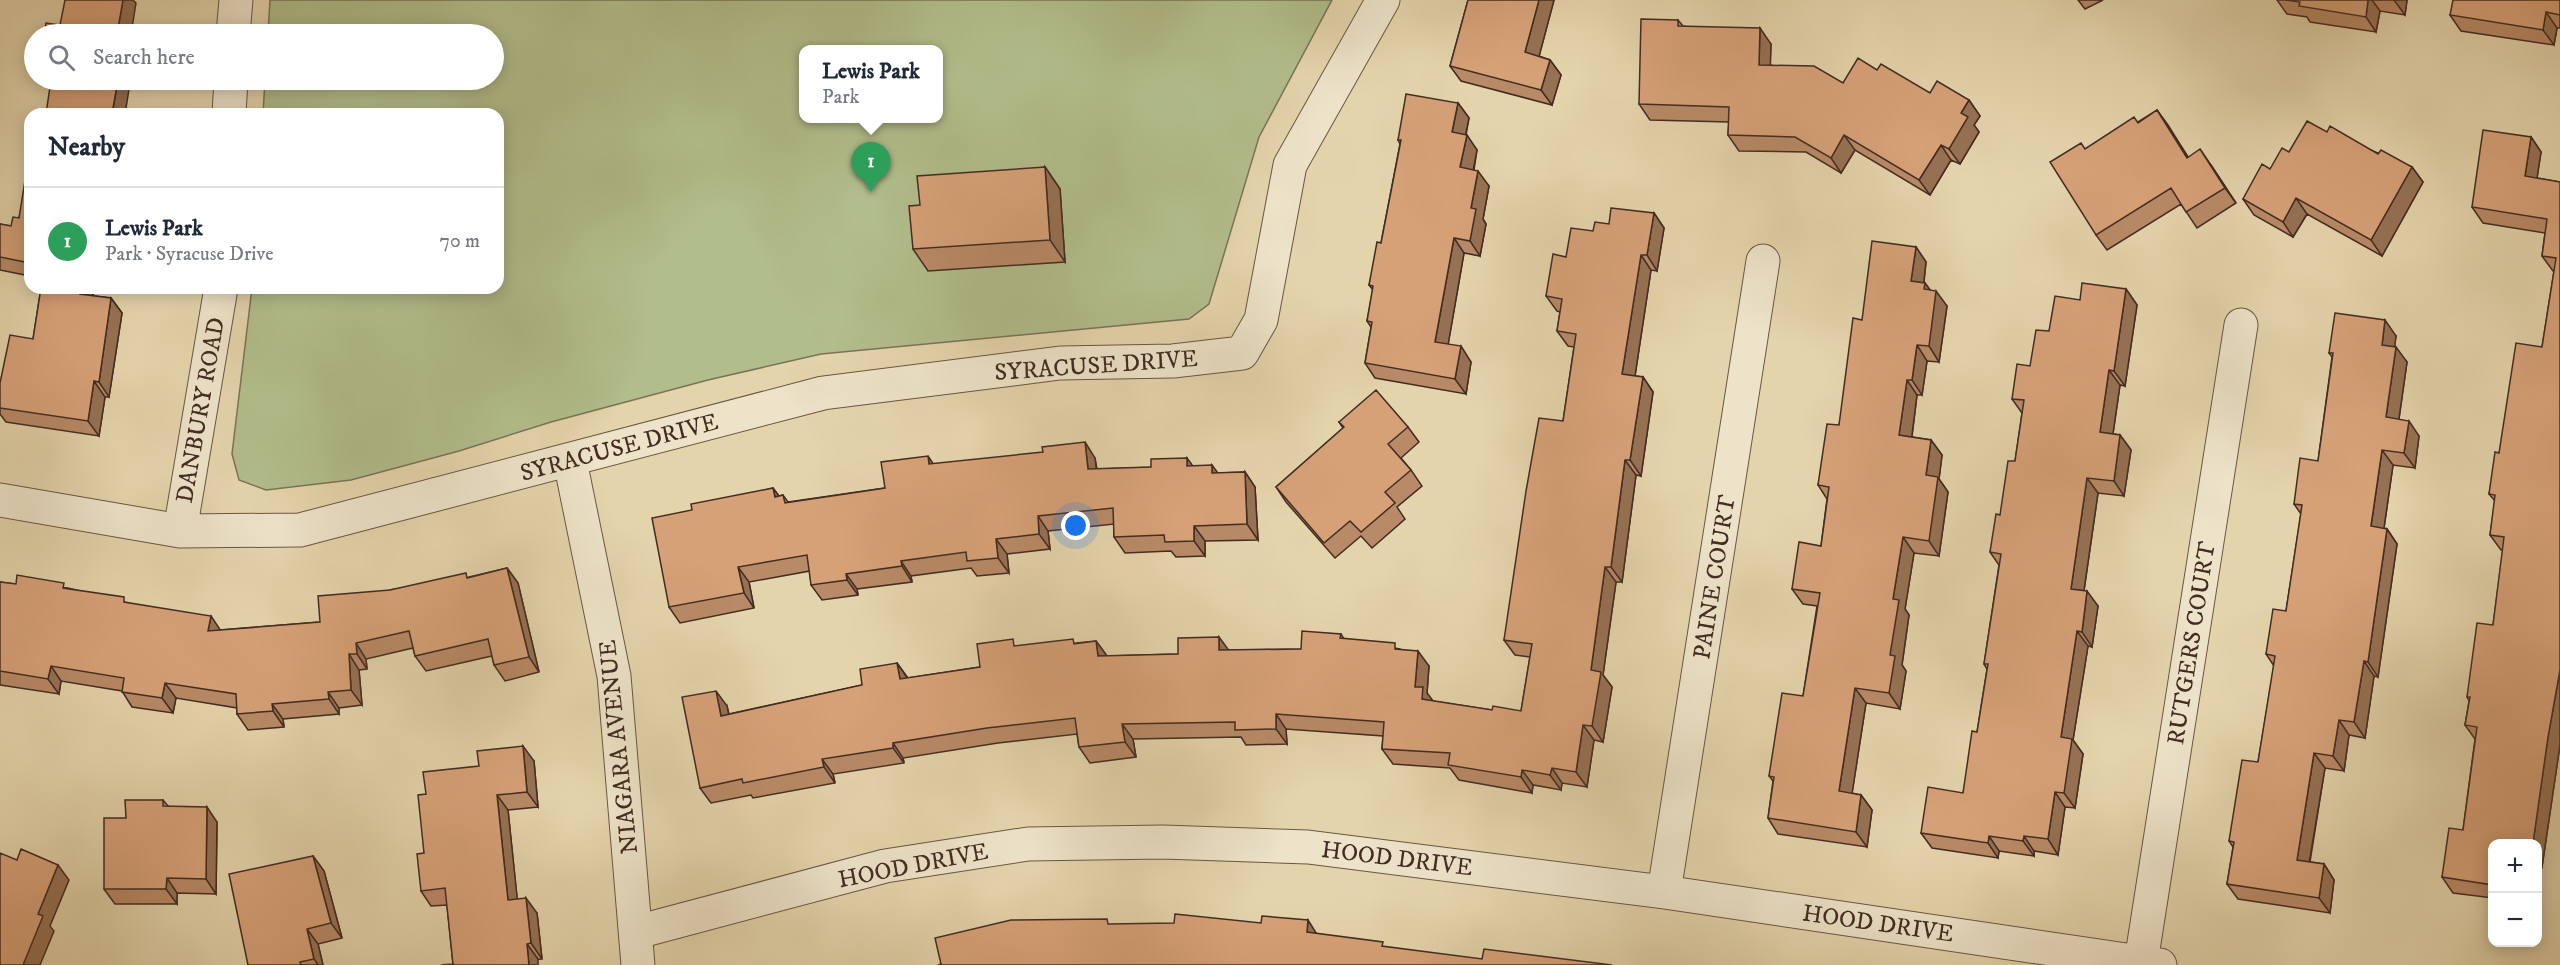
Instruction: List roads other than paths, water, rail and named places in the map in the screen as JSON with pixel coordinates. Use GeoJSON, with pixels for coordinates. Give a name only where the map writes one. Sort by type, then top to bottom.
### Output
{"type":"FeatureCollection","features":[{"type":"Feature","properties":{"kind":"street"},"geometry":{"type":"LineString","coordinates":[[234,24],[236,0]]}},
{"type":"Feature","properties":{"kind":"street","name":"SYRACUSE DRIVE"},"geometry":{"type":"LineString","coordinates":[[0,500],[180,531],[300,530],[823,393],[1060,363],[1173,362],[1242,353],[1261,320],[1290,165],[1383,0]]}},
{"type":"Feature","properties":{"kind":"street"},"geometry":{"type":"LineString","coordinates":[[229,108],[230,90]]}},
{"type":"Feature","properties":{"kind":"street","name":"PAINE COURT"},"geometry":{"type":"LineString","coordinates":[[1664,892],[1763,261]]}},
{"type":"Feature","properties":{"kind":"street","name":"DANBURY ROAD"},"geometry":{"type":"LineString","coordinates":[[180,531],[220,294]]}},
{"type":"Feature","properties":{"kind":"street","name":"RUTGERS COURT"},"geometry":{"type":"LineString","coordinates":[[2151,963],[2241,325]]}},
{"type":"Feature","properties":{"kind":"street","name":"NIAGARA AVENUE"},"geometry":{"type":"LineString","coordinates":[[570,461],[614,676],[638,965]]}},
{"type":"Feature","properties":{"kind":"street","name":"HOOD DRIVE"},"geometry":{"type":"LineString","coordinates":[[637,932],[885,866],[1028,844],[1163,842],[1308,847],[1664,892],[2151,963]]}},
{"type":"Feature","properties":{"kind":"place","name":"Lewis Park"},"geometry":{"type":"Point","coordinates":[871,192]}}]}
